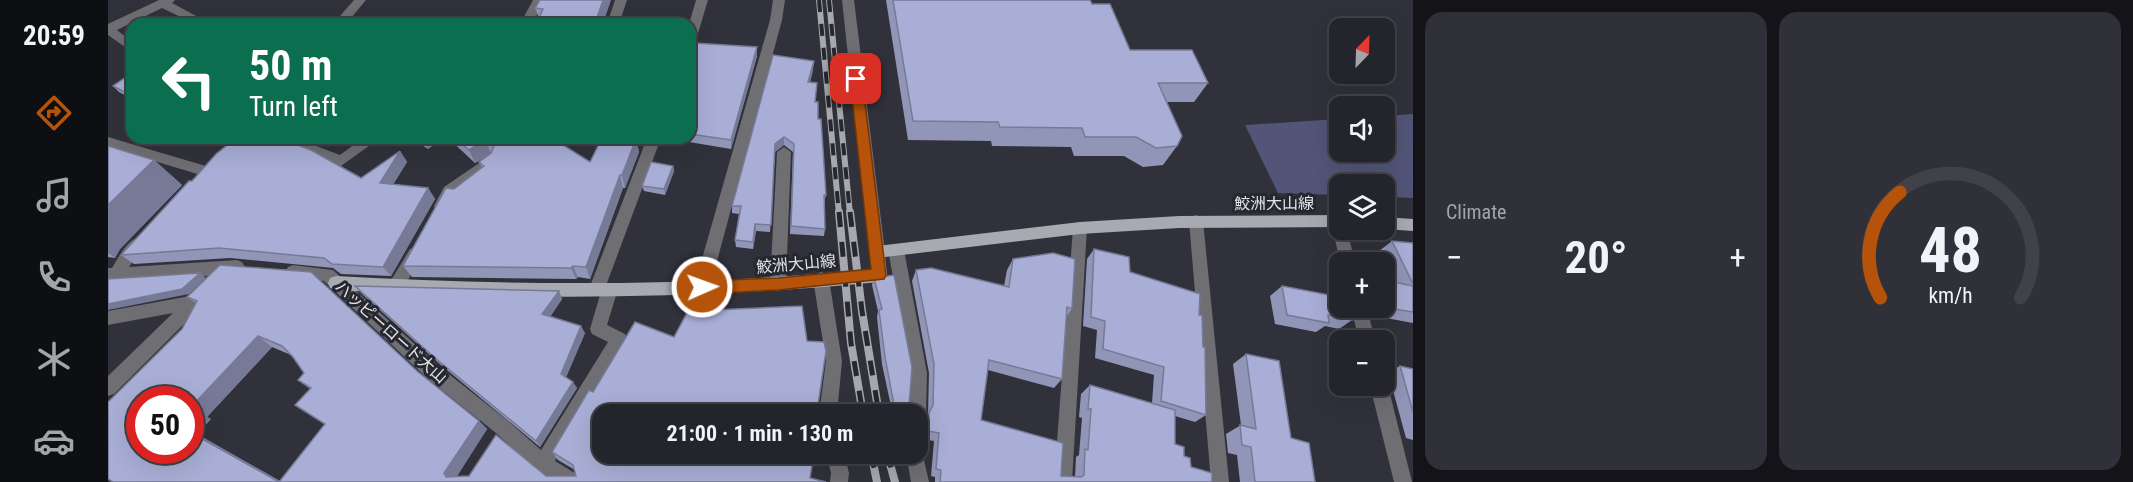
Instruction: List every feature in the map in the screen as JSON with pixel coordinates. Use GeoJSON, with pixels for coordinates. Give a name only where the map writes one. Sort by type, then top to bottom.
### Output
{"type":"FeatureCollection","features":[{"type":"Feature","properties":{"kind":"main road","name":"鮫洲大山線"},"geometry":{"type":"LineString","coordinates":[[336,283],[396,287],[603,289],[778,284],[879,275],[877,252],[1080,228],[1196,221],[1329,225]]}},
{"type":"Feature","properties":{"kind":"main road"},"geometry":{"type":"LineString","coordinates":[[1395,224],[1413,225]]}},
{"type":"Feature","properties":{"kind":"street"},"geometry":{"type":"LineString","coordinates":[[143,0],[162,3],[193,18]]}},
{"type":"Feature","properties":{"kind":"street"},"geometry":{"type":"LineString","coordinates":[[344,18],[360,0]]}},
{"type":"Feature","properties":{"kind":"street"},"geometry":{"type":"LineString","coordinates":[[529,18],[539,0]]}},
{"type":"Feature","properties":{"kind":"street"},"geometry":{"type":"LineString","coordinates":[[615,18],[621,0]]}},
{"type":"Feature","properties":{"kind":"street"},"geometry":{"type":"LineString","coordinates":[[696,20],[702,0]]}},
{"type":"Feature","properties":{"kind":"street"},"geometry":{"type":"LineString","coordinates":[[702,287],[776,20],[779,0]]}},
{"type":"Feature","properties":{"kind":"street"},"geometry":{"type":"LineString","coordinates":[[848,0],[877,252]]}},
{"type":"Feature","properties":{"kind":"street"},"geometry":{"type":"LineString","coordinates":[[131,18],[162,3]]}},
{"type":"Feature","properties":{"kind":"street"},"geometry":{"type":"LineString","coordinates":[[126,20],[108,29],[126,43]]}},
{"type":"Feature","properties":{"kind":"street"},"geometry":{"type":"LineString","coordinates":[[108,142],[204,171]]}},
{"type":"Feature","properties":{"kind":"street"},"geometry":{"type":"LineString","coordinates":[[297,144],[341,161],[365,144]]}},
{"type":"Feature","properties":{"kind":"street"},"geometry":{"type":"LineString","coordinates":[[543,464],[619,339],[598,329],[603,289],[648,144]]}},
{"type":"Feature","properties":{"kind":"street"},"geometry":{"type":"LineString","coordinates":[[778,284],[784,152]]}},
{"type":"Feature","properties":{"kind":"street"},"geometry":{"type":"LineString","coordinates":[[433,220],[449,191],[491,160]]}},
{"type":"Feature","properties":{"kind":"street"},"geometry":{"type":"LineString","coordinates":[[1196,221],[1220,482]]}},
{"type":"Feature","properties":{"kind":"street"},"geometry":{"type":"LineString","coordinates":[[1063,482],[1080,228]]}},
{"type":"Feature","properties":{"kind":"street"},"geometry":{"type":"LineString","coordinates":[[112,275],[150,230]]}},
{"type":"Feature","properties":{"kind":"street"},"geometry":{"type":"LineString","coordinates":[[396,287],[422,239]]}},
{"type":"Feature","properties":{"kind":"street"},"geometry":{"type":"LineString","coordinates":[[896,250],[919,373],[917,404]]}},
{"type":"Feature","properties":{"kind":"street"},"geometry":{"type":"LineString","coordinates":[[112,275],[230,267],[252,268]]}},
{"type":"Feature","properties":{"kind":"street"},"geometry":{"type":"LineString","coordinates":[[108,388],[230,267]]}},
{"type":"Feature","properties":{"kind":"street","name":"ハッピーロード大山"},"geometry":{"type":"LineString","coordinates":[[273,270],[328,275],[434,373],[502,427],[543,464],[570,482]]}},
{"type":"Feature","properties":{"kind":"street"},"geometry":{"type":"LineString","coordinates":[[821,279],[834,361],[829,404]]}},
{"type":"Feature","properties":{"kind":"street"},"geometry":{"type":"LineString","coordinates":[[108,318],[195,302]]}},
{"type":"Feature","properties":{"kind":"street"},"geometry":{"type":"LineString","coordinates":[[1382,396],[1403,482]]}},
{"type":"Feature","properties":{"kind":"street"},"geometry":{"type":"LineString","coordinates":[[490,446],[502,427]]}},
{"type":"Feature","properties":{"kind":"street"},"geometry":{"type":"LineString","coordinates":[[838,464],[839,482]]}},
{"type":"Feature","properties":{"kind":"street"},"geometry":{"type":"LineString","coordinates":[[917,464],[920,482]]}},
{"type":"Feature","properties":{"kind":"shaded area"},"geometry":{"type":"Polygon","coordinates":[[[1413,114],[1413,198],[1395,197],[1395,174],[1329,174],[1329,195],[1278,193],[1245,125],[1329,120],[1329,162],[1395,162],[1395,115],[1413,114]]]}},
{"type":"Feature","properties":{"kind":"building"},"geometry":{"type":"Polygon","coordinates":[[[540,0],[603,0],[597,18],[539,18],[543,9],[535,8],[540,0]]]}},
{"type":"Feature","properties":{"kind":"building"},"geometry":{"type":"Polygon","coordinates":[[[893,0],[1090,0],[1092,4],[1110,4],[1130,50],[1192,50],[1208,83],[1158,83],[1182,136],[1177,146],[1156,148],[1136,137],[1085,137],[1082,128],[1000,127],[998,122],[913,121],[893,0]]]}},
{"type":"Feature","properties":{"kind":"building"},"geometry":{"type":"Polygon","coordinates":[[[696,43],[757,47],[731,140],[696,135],[696,43]]]}},
{"type":"Feature","properties":{"kind":"building"},"geometry":{"type":"Polygon","coordinates":[[[773,55],[814,61],[808,82],[817,83],[815,102],[818,102],[818,119],[821,119],[826,195],[824,195],[825,229],[791,226],[794,144],[784,137],[775,144],[771,225],[755,224],[753,242],[735,240],[741,206],[732,206],[773,55]]]}},
{"type":"Feature","properties":{"kind":"building"},"geometry":{"type":"Polygon","coordinates":[[[126,77],[126,93],[113,86],[126,77]]]}},
{"type":"Feature","properties":{"kind":"building"},"geometry":{"type":"Polygon","coordinates":[[[228,144],[295,144],[311,150],[361,178],[400,151],[380,183],[428,188],[383,267],[332,264],[324,258],[219,248],[121,255],[216,154],[228,144]]]}},
{"type":"Feature","properties":{"kind":"building"},"geometry":{"type":"Polygon","coordinates":[[[462,144],[479,144],[469,150],[462,144]]]}},
{"type":"Feature","properties":{"kind":"building"},"geometry":{"type":"Polygon","coordinates":[[[492,144],[561,144],[590,162],[599,144],[634,144],[622,175],[620,175],[586,267],[403,266],[446,188],[454,189],[484,166],[479,162],[491,153],[494,146],[492,144]]]}},
{"type":"Feature","properties":{"kind":"building"},"geometry":{"type":"Polygon","coordinates":[[[108,146],[154,160],[108,205],[108,146]]]}},
{"type":"Feature","properties":{"kind":"building"},"geometry":{"type":"Polygon","coordinates":[[[651,162],[673,166],[664,189],[642,186],[651,162]]]}},
{"type":"Feature","properties":{"kind":"building"},"geometry":{"type":"Polygon","coordinates":[[[1392,241],[1413,243],[1413,284],[1392,241]]]}},
{"type":"Feature","properties":{"kind":"building"},"geometry":{"type":"Polygon","coordinates":[[[1094,249],[1129,257],[1130,272],[1200,294],[1199,315],[1202,315],[1203,347],[1205,347],[1206,415],[1161,401],[1164,367],[1103,349],[1105,321],[1091,317],[1094,249]]]}},
{"type":"Feature","properties":{"kind":"building"},"geometry":{"type":"Polygon","coordinates":[[[1053,253],[1075,259],[1072,309],[1067,307],[1062,379],[989,360],[981,420],[1063,443],[1061,476],[1081,477],[1084,475],[1085,449],[1088,450],[1090,385],[1175,410],[1175,444],[1184,447],[1184,456],[1190,458],[1191,467],[1212,473],[1212,482],[940,482],[941,470],[936,469],[939,433],[928,431],[929,413],[933,405],[934,364],[916,270],[931,268],[1009,287],[1013,259],[1053,253]]]}},
{"type":"Feature","properties":{"kind":"building"},"geometry":{"type":"Polygon","coordinates":[[[220,265],[311,272],[417,371],[479,421],[444,473],[446,477],[469,476],[496,435],[546,476],[576,476],[573,465],[552,452],[589,390],[593,392],[635,322],[674,337],[688,311],[802,306],[807,341],[824,342],[826,351],[818,404],[592,404],[592,464],[812,464],[810,478],[826,482],[279,482],[113,482],[108,479],[108,402],[182,329],[197,301],[187,297],[220,265]],[[258,336],[204,393],[204,386],[126,386],[126,464],[204,464],[204,440],[279,482],[325,424],[295,405],[311,388],[298,380],[304,373],[282,346],[258,336]]]}},
{"type":"Feature","properties":{"kind":"building"},"geometry":{"type":"Polygon","coordinates":[[[200,273],[182,289],[108,304],[108,279],[200,273]]]}},
{"type":"Feature","properties":{"kind":"building"},"geometry":{"type":"Polygon","coordinates":[[[894,275],[912,367],[909,404],[894,404],[879,310],[882,309],[874,278],[894,275]]]}},
{"type":"Feature","properties":{"kind":"building"},"geometry":{"type":"Polygon","coordinates":[[[1395,282],[1413,286],[1413,312],[1395,309],[1395,282]]]}},
{"type":"Feature","properties":{"kind":"building"},"geometry":{"type":"Polygon","coordinates":[[[355,286],[559,291],[542,314],[581,326],[561,374],[573,382],[536,441],[435,358],[355,286]]]}},
{"type":"Feature","properties":{"kind":"building"},"geometry":{"type":"Polygon","coordinates":[[[1282,286],[1329,295],[1329,323],[1287,315],[1282,286]]]}},
{"type":"Feature","properties":{"kind":"building"},"geometry":{"type":"Polygon","coordinates":[[[1246,354],[1279,361],[1291,438],[1309,443],[1315,482],[1255,482],[1251,447],[1242,445],[1240,425],[1256,429],[1246,354]]]}},
{"type":"Feature","properties":{"kind":"building"},"geometry":{"type":"Polygon","coordinates":[[[1400,366],[1413,369],[1413,412],[1400,366]]]}},
{"type":"Feature","properties":{"kind":"railway"},"geometry":{"type":"LineString","coordinates":[[819,0],[839,214]]}},
{"type":"Feature","properties":{"kind":"railway"},"geometry":{"type":"LineString","coordinates":[[829,0],[850,214]]}},
{"type":"Feature","properties":{"kind":"railway"},"geometry":{"type":"LineString","coordinates":[[839,212],[851,343],[861,404]]}},
{"type":"Feature","properties":{"kind":"railway"},"geometry":{"type":"LineString","coordinates":[[850,212],[862,311],[877,404]]}},
{"type":"Feature","properties":{"kind":"railway"},"geometry":{"type":"LineString","coordinates":[[873,464],[877,482]]}},
{"type":"Feature","properties":{"kind":"railway"},"geometry":{"type":"LineString","coordinates":[[890,464],[895,482]]}},
{"type":"Feature","properties":{"kind":"route"},"geometry":{"type":"LineString","coordinates":[[702,287],[778,284],[879,275],[856,79]]}}]}
